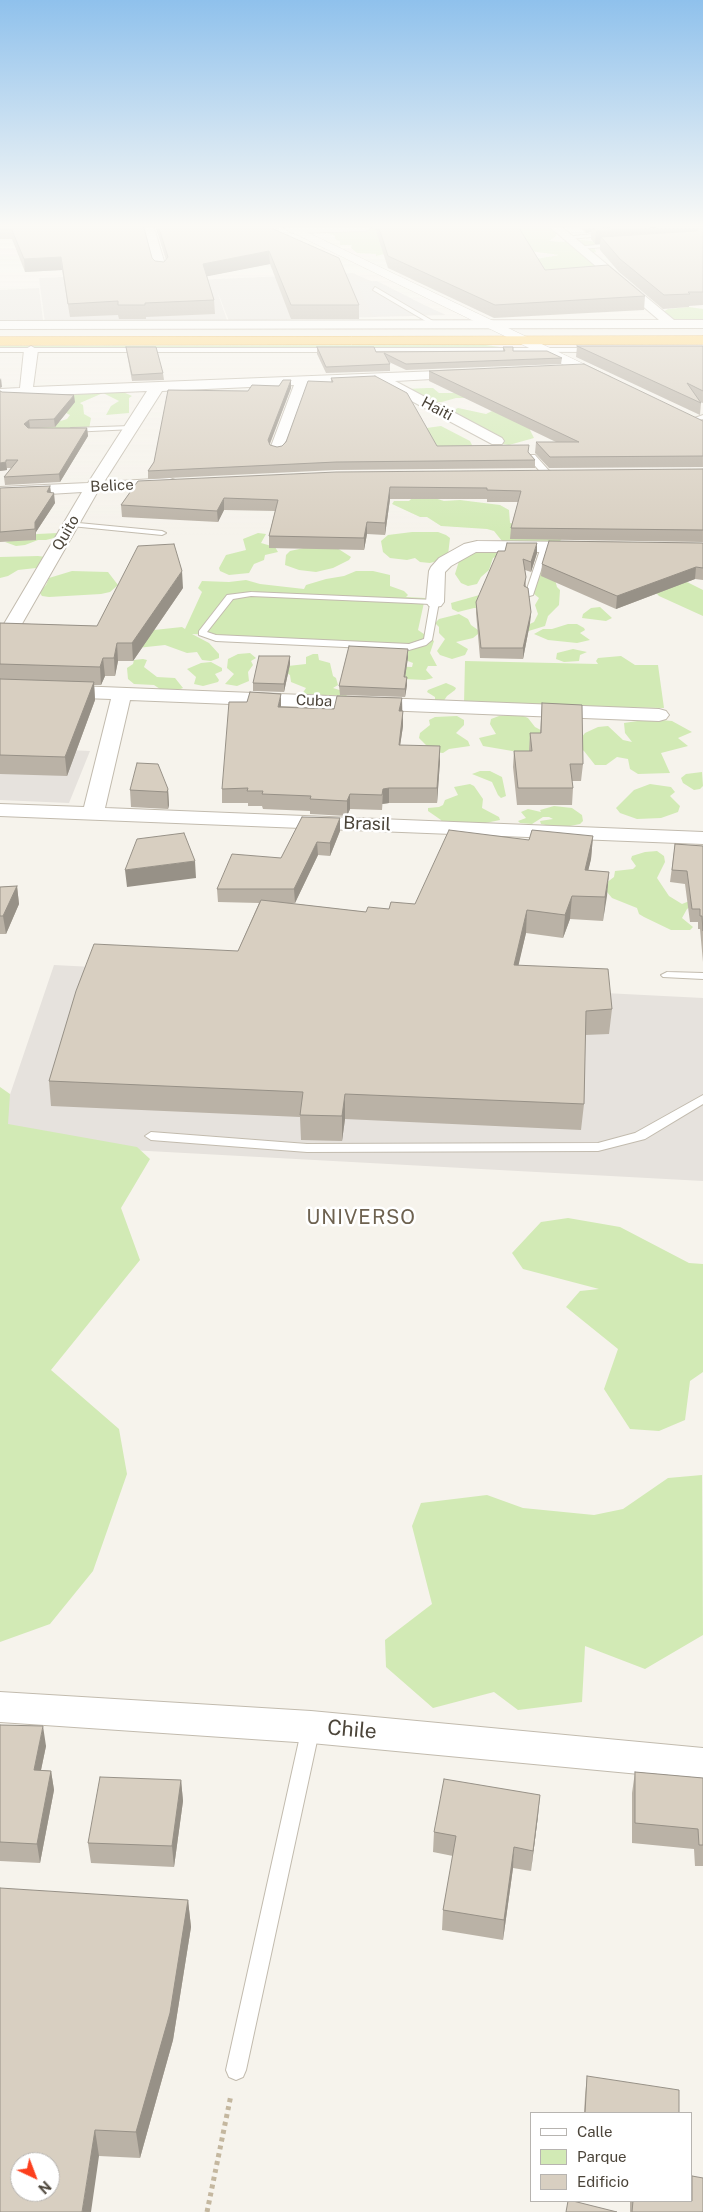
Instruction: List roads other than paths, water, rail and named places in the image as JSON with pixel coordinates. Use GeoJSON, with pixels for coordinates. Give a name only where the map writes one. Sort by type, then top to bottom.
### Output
{"type":"FeatureCollection","features":[{"type":"Feature","properties":{"kind":"highway"},"geometry":{"type":"LineString","coordinates":[[0,334],[13,331]]}},
{"type":"Feature","properties":{"kind":"highway"},"geometry":{"type":"LineString","coordinates":[[106,331],[703,340]]}},
{"type":"Feature","properties":{"kind":"highway"},"geometry":{"type":"LineString","coordinates":[[0,341],[703,334]]}},
{"type":"Feature","properties":{"kind":"street"},"geometry":{"type":"LineString","coordinates":[[505,331],[616,385]]}},
{"type":"Feature","properties":{"kind":"street"},"geometry":{"type":"LineString","coordinates":[[26,392],[31,350]]}},
{"type":"Feature","properties":{"kind":"street"},"geometry":{"type":"LineString","coordinates":[[553,370],[582,369]]}},
{"type":"Feature","properties":{"kind":"street"},"geometry":{"type":"LineString","coordinates":[[0,393],[474,373]]}},
{"type":"Feature","properties":{"kind":"street","name":"Haiti"},"geometry":{"type":"LineString","coordinates":[[376,377],[497,441]]}},
{"type":"Feature","properties":{"kind":"street"},"geometry":{"type":"LineString","coordinates":[[277,449],[303,380]]}},
{"type":"Feature","properties":{"kind":"street","name":"Quito"},"geometry":{"type":"LineString","coordinates":[[10,629],[71,524],[157,387]]}},
{"type":"Feature","properties":{"kind":"street"},"geometry":{"type":"LineString","coordinates":[[675,412],[699,421]]}},
{"type":"Feature","properties":{"kind":"street"},"geometry":{"type":"LineString","coordinates":[[528,475],[567,475]]}},
{"type":"Feature","properties":{"kind":"street","name":"Belice"},"geometry":{"type":"LineString","coordinates":[[0,492],[186,483]]}},
{"type":"Feature","properties":{"kind":"street"},"geometry":{"type":"LineString","coordinates":[[435,602],[437,571],[446,562],[470,548],[594,547]]}},
{"type":"Feature","properties":{"kind":"street","name":"Cuba"},"geometry":{"type":"LineString","coordinates":[[0,689],[659,715]]}},
{"type":"Feature","properties":{"kind":"street"},"geometry":{"type":"LineString","coordinates":[[94,812],[122,693]]}},
{"type":"Feature","properties":{"kind":"street","name":"Brasil"},"geometry":{"type":"LineString","coordinates":[[0,810],[94,812],[703,838]]}},
{"type":"Feature","properties":{"kind":"street","name":"Chile"},"geometry":{"type":"LineString","coordinates":[[0,1707],[312,1727],[703,1764]]}},
{"type":"Feature","properties":{"kind":"lane"},"geometry":{"type":"LineString","coordinates":[[0,350],[339,350]]}},
{"type":"Feature","properties":{"kind":"lane"},"geometry":{"type":"LineString","coordinates":[[349,350],[602,350]]}},
{"type":"Feature","properties":{"kind":"lane"},"geometry":{"type":"LineString","coordinates":[[59,430],[131,428]]}},
{"type":"Feature","properties":{"kind":"lane"},"geometry":{"type":"LineString","coordinates":[[532,457],[548,475]]}},
{"type":"Feature","properties":{"kind":"lane"},"geometry":{"type":"LineString","coordinates":[[71,524],[162,533]]}},
{"type":"Feature","properties":{"kind":"lane"},"geometry":{"type":"LineString","coordinates":[[529,595],[545,546]]}},
{"type":"Feature","properties":{"kind":"lane"},"geometry":{"type":"LineString","coordinates":[[236,595],[435,602],[428,640],[409,647],[216,638],[202,633],[230,597],[236,595]]}},
{"type":"Feature","properties":{"kind":"lane"},"geometry":{"type":"LineString","coordinates":[[667,975],[703,976]]}},
{"type":"Feature","properties":{"kind":"lane"},"geometry":{"type":"LineString","coordinates":[[150,1136],[307,1148],[598,1147],[640,1136],[703,1099]]}},
{"type":"Feature","properties":{"kind":"lane"},"geometry":{"type":"LineString","coordinates":[[236,2070],[312,1727]]}},
{"type":"Feature","properties":{"kind":"district","name":"UNIVERSO"},"geometry":{"type":"Point","coordinates":[361,1218]}}]}
